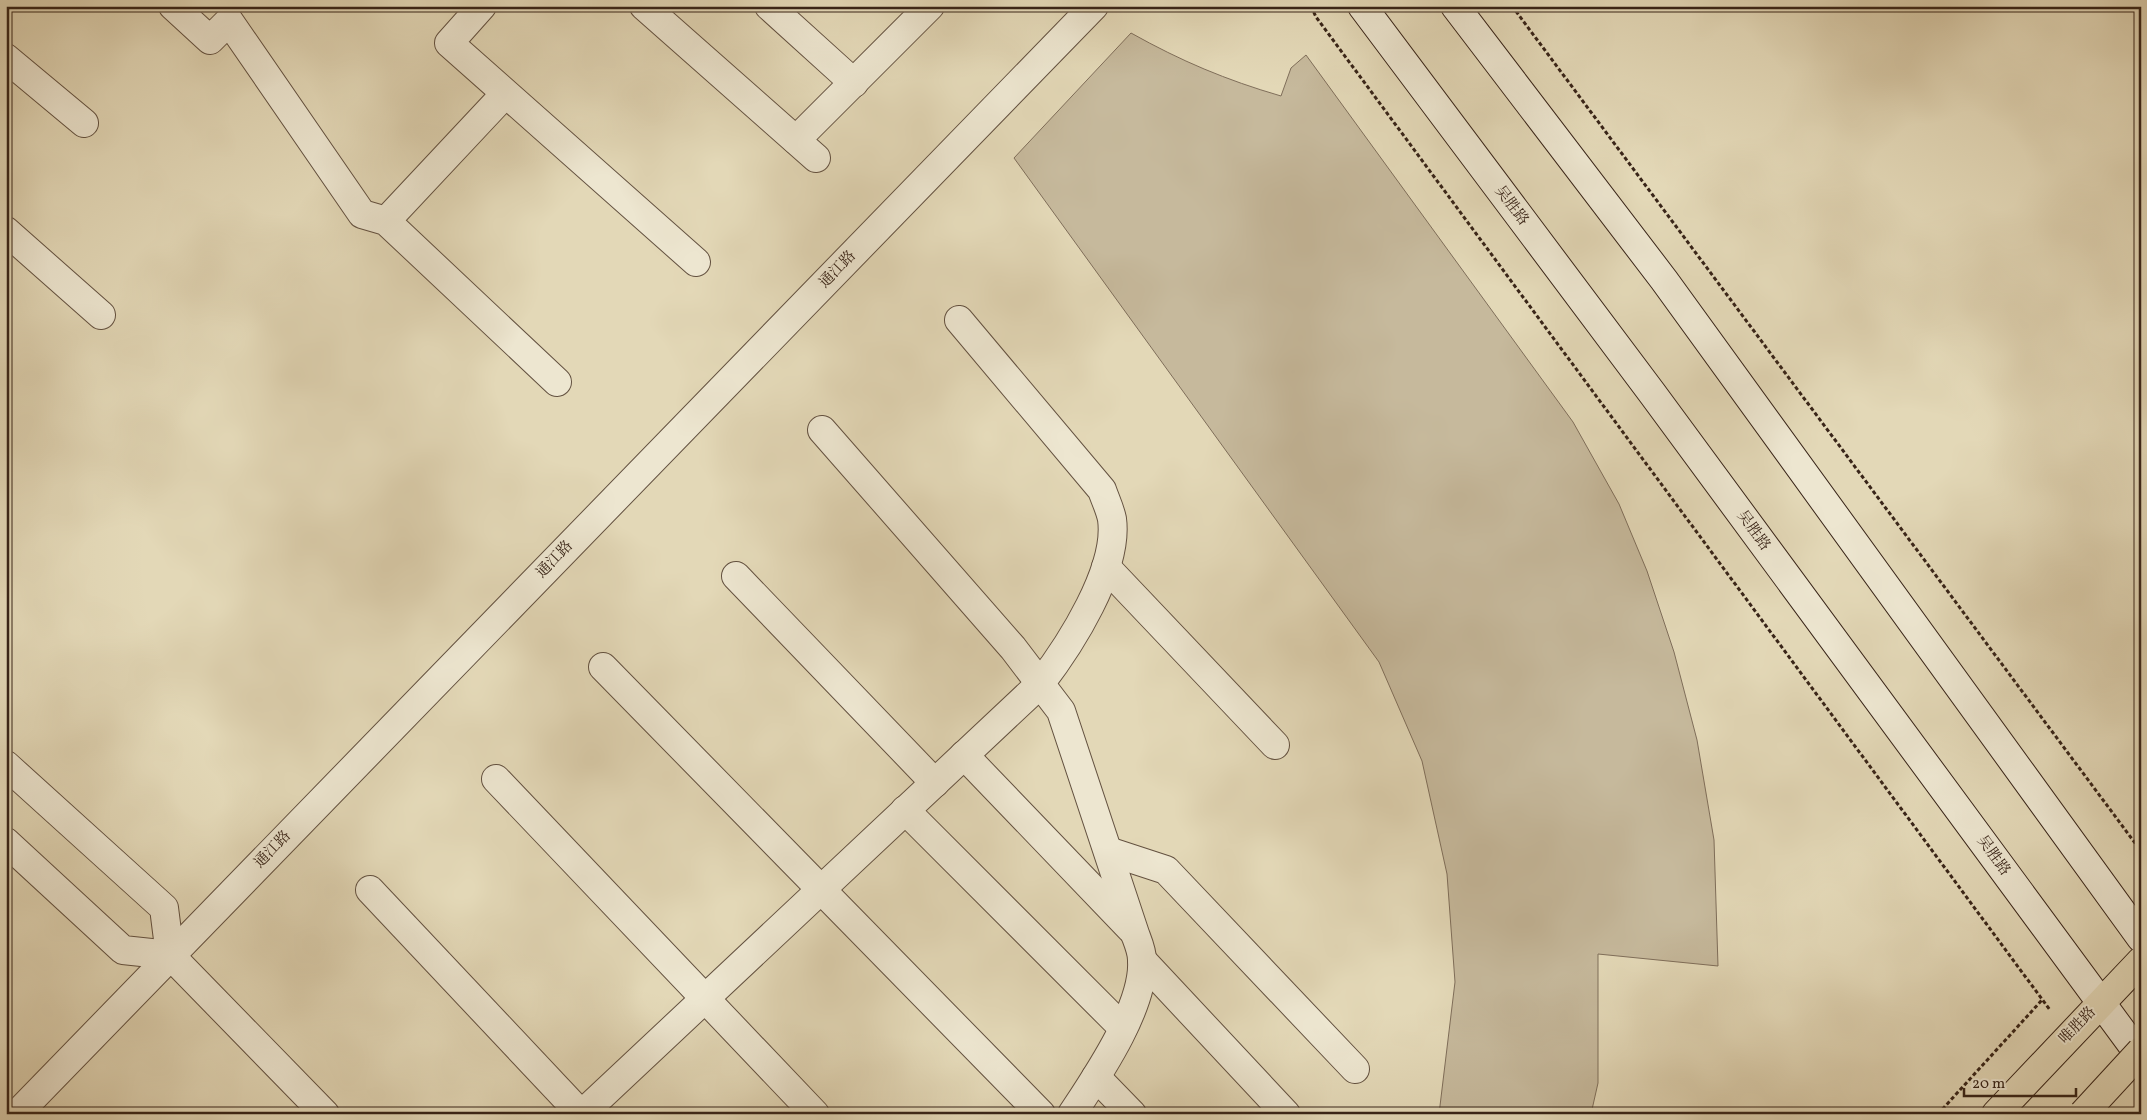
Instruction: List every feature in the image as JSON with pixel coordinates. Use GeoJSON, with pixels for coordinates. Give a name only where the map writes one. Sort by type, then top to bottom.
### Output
{"type":"FeatureCollection","features":[{"type":"Feature","properties":{"kind":"main road","name":"唯胜路"},"geometry":{"type":"LineString","coordinates":[[1996,1114],[2141,961]]}},
{"type":"Feature","properties":{"kind":"main road"},"geometry":{"type":"LineString","coordinates":[[2083,1114],[2141,1051]]}},
{"type":"Feature","properties":{"kind":"street"},"geometry":{"type":"LineString","coordinates":[[173,6],[210,40],[229,21],[362,214],[386,220],[557,382]]}},
{"type":"Feature","properties":{"kind":"street"},"geometry":{"type":"LineString","coordinates":[[644,6],[806,149],[854,83],[930,6]]}},
{"type":"Feature","properties":{"kind":"street"},"geometry":{"type":"LineString","coordinates":[[770,6],[854,83]]}},
{"type":"Feature","properties":{"kind":"street","name":"通江路"},"geometry":{"type":"LineString","coordinates":[[17,1114],[1094,6]]}},
{"type":"Feature","properties":{"kind":"street","name":"吴胜路"},"geometry":{"type":"LineString","coordinates":[[1362,6],[1640,377],[2141,1057]]}},
{"type":"Feature","properties":{"kind":"street"},"geometry":{"type":"LineString","coordinates":[[1455,6],[1664,280],[2141,938]]}},
{"type":"Feature","properties":{"kind":"street"},"geometry":{"type":"LineString","coordinates":[[469,11],[449,43],[696,262]]}},
{"type":"Feature","properties":{"kind":"street"},"geometry":{"type":"LineString","coordinates":[[6,58],[84,123]]}},
{"type":"Feature","properties":{"kind":"street"},"geometry":{"type":"LineString","coordinates":[[386,220],[505,94]]}},
{"type":"Feature","properties":{"kind":"street"},"geometry":{"type":"LineString","coordinates":[[6,231],[101,315]]}},
{"type":"Feature","properties":{"kind":"street"},"geometry":{"type":"LineString","coordinates":[[370,890],[582,1114],[1040,684],[1058,660],[1089,607],[1106,567],[1112,545],[1112,518],[1102,490],[959,320]]}},
{"type":"Feature","properties":{"kind":"street"},"geometry":{"type":"LineString","coordinates":[[822,430],[1013,648],[1061,711],[1136,934],[1142,960],[1139,991],[1123,1028],[1096,1077],[1072,1114]]}},
{"type":"Feature","properties":{"kind":"street"},"geometry":{"type":"LineString","coordinates":[[1106,567],[1275,745]]}},
{"type":"Feature","properties":{"kind":"street"},"geometry":{"type":"LineString","coordinates":[[736,576],[935,783]]}},
{"type":"Feature","properties":{"kind":"street"},"geometry":{"type":"LineString","coordinates":[[603,667],[1041,1114]]}},
{"type":"Feature","properties":{"kind":"street"},"geometry":{"type":"LineString","coordinates":[[964,755],[1136,934]]}},
{"type":"Feature","properties":{"kind":"street"},"geometry":{"type":"LineString","coordinates":[[6,765],[164,908],[170,955],[326,1114]]}},
{"type":"Feature","properties":{"kind":"street"},"geometry":{"type":"LineString","coordinates":[[496,779],[815,1114]]}},
{"type":"Feature","properties":{"kind":"street"},"geometry":{"type":"LineString","coordinates":[[905,810],[1123,1028]]}},
{"type":"Feature","properties":{"kind":"street"},"geometry":{"type":"LineString","coordinates":[[6,842],[123,950],[170,955]]}},
{"type":"Feature","properties":{"kind":"street"},"geometry":{"type":"LineString","coordinates":[[1108,851],[1166,870],[1355,1068]]}},
{"type":"Feature","properties":{"kind":"street"},"geometry":{"type":"LineString","coordinates":[[1142,960],[1286,1114]]}},
{"type":"Feature","properties":{"kind":"street"},"geometry":{"type":"LineString","coordinates":[[1096,1077],[1132,1114]]}},
{"type":"Feature","properties":{"kind":"path"},"geometry":{"type":"LineString","coordinates":[[1311,6],[1322,24],[2069,1036]]}},
{"type":"Feature","properties":{"kind":"path"},"geometry":{"type":"LineString","coordinates":[[1512,6],[2141,852]]}},
{"type":"Feature","properties":{"kind":"path"},"geometry":{"type":"LineString","coordinates":[[1938,1114],[2042,1000]]}},
{"type":"Feature","properties":{"kind":"shaded area"},"geometry":{"type":"Polygon","coordinates":[[[1131,33],[1204,69],[1281,96],[1291,68],[1306,55],[1573,422],[1619,504],[1647,571],[1674,652],[1697,740],[1714,840],[1718,966],[1598,954],[1598,1083],[1591,1114],[1439,1114],[1455,982],[1447,874],[1422,761],[1379,662],[1014,158],[1131,33]]]}}]}
